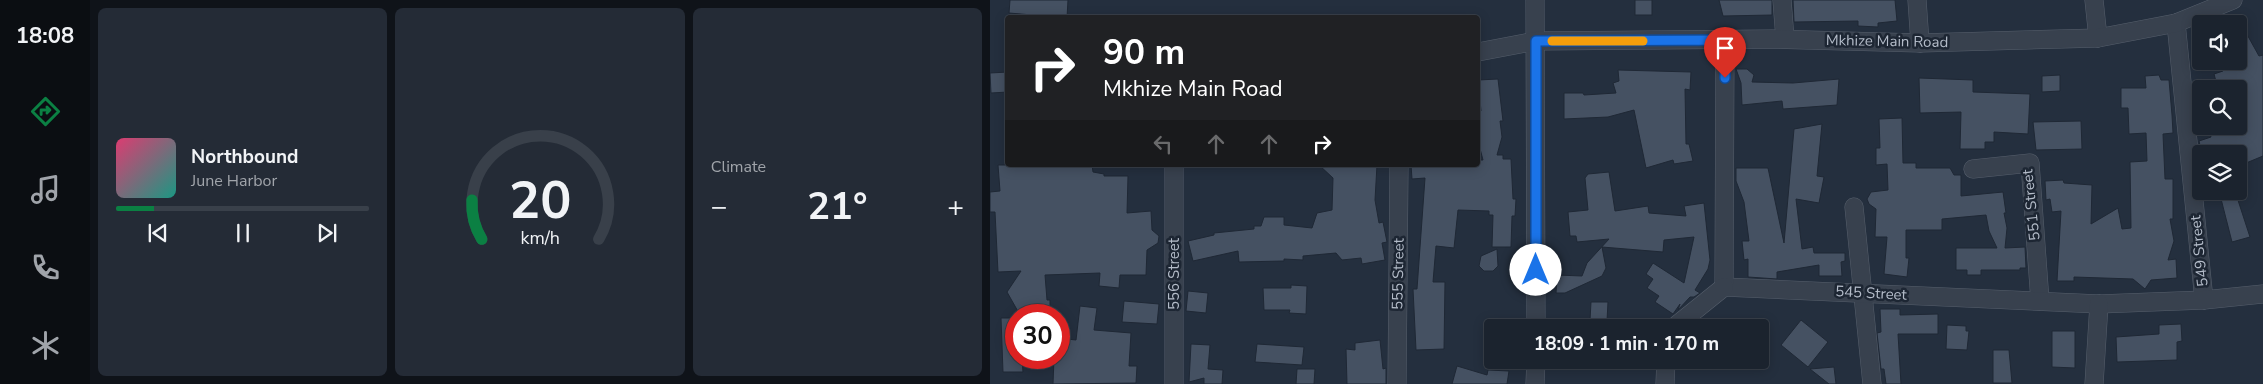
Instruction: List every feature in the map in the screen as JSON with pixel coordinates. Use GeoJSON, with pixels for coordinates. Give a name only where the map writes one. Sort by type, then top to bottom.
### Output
{"type":"FeatureCollection","features":[{"type":"Feature","properties":{"kind":"street"},"geometry":{"type":"LineString","coordinates":[[1535,0],[1536,319]]}},
{"type":"Feature","properties":{"kind":"street"},"geometry":{"type":"LineString","coordinates":[[1782,0],[1785,39]]}},
{"type":"Feature","properties":{"kind":"street"},"geometry":{"type":"LineString","coordinates":[[1917,0],[1920,43]]}},
{"type":"Feature","properties":{"kind":"street"},"geometry":{"type":"LineString","coordinates":[[2094,0],[2098,38]]}},
{"type":"Feature","properties":{"kind":"street","name":"Mkhize Main Road"},"geometry":{"type":"LineString","coordinates":[[1536,41],[1785,39],[1920,43],[2098,38],[2176,23],[2233,0]]}},
{"type":"Feature","properties":{"kind":"street","name":"549 Street"},"geometry":{"type":"LineString","coordinates":[[2176,23],[2204,300]]}},
{"type":"Feature","properties":{"kind":"street"},"geometry":{"type":"LineString","coordinates":[[1684,319],[1724,287],[1725,40]]}},
{"type":"Feature","properties":{"kind":"street"},"geometry":{"type":"LineString","coordinates":[[1480,52],[1536,41]]}},
{"type":"Feature","properties":{"kind":"street","name":"551 Street"},"geometry":{"type":"LineString","coordinates":[[1973,169],[2030,163],[2040,301]]}},
{"type":"Feature","properties":{"kind":"street","name":"556 Street"},"geometry":{"type":"LineString","coordinates":[[1174,167],[1174,384]]}},
{"type":"Feature","properties":{"kind":"street","name":"555 Street"},"geometry":{"type":"LineString","coordinates":[[1397,384],[1399,167]]}},
{"type":"Feature","properties":{"kind":"street"},"geometry":{"type":"LineString","coordinates":[[1854,207],[1872,384]]}},
{"type":"Feature","properties":{"kind":"street","name":"545 Street"},"geometry":{"type":"LineString","coordinates":[[1724,287],[2099,304],[2204,300],[2263,294]]}},
{"type":"Feature","properties":{"kind":"street"},"geometry":{"type":"LineString","coordinates":[[2094,384],[2099,304]]}},
{"type":"Feature","properties":{"kind":"street"},"geometry":{"type":"LineString","coordinates":[[1536,369],[1536,384]]}},
{"type":"Feature","properties":{"kind":"street"},"geometry":{"type":"LineString","coordinates":[[1665,384],[1666,369]]}},
{"type":"Feature","properties":{"kind":"building"},"geometry":{"type":"Polygon","coordinates":[[[1010,0],[1068,0],[1067,15],[1009,13],[1010,0]]]}},
{"type":"Feature","properties":{"kind":"building"},"geometry":{"type":"Polygon","coordinates":[[[1635,0],[1652,0],[1652,15],[1635,15],[1635,0]]]}},
{"type":"Feature","properties":{"kind":"building"},"geometry":{"type":"Polygon","coordinates":[[[1719,0],[1772,0],[1772,15],[1723,16],[1719,0]]]}},
{"type":"Feature","properties":{"kind":"building"},"geometry":{"type":"Polygon","coordinates":[[[1793,0],[1895,0],[1897,21],[1878,23],[1878,27],[1858,26],[1858,21],[1794,22],[1793,0]]]}},
{"type":"Feature","properties":{"kind":"building"},"geometry":{"type":"Polygon","coordinates":[[[2247,34],[2259,56],[2263,55],[2263,156],[2247,163],[2247,145],[2200,145],[2199,141],[2211,137],[2210,135],[2247,135],[2247,80],[2216,80],[2214,74],[2223,71],[2247,70],[2247,34]]]}},
{"type":"Feature","properties":{"kind":"building"},"geometry":{"type":"Polygon","coordinates":[[[1736,69],[1747,69],[1754,75],[1752,82],[1793,83],[1839,79],[1837,105],[1783,109],[1782,101],[1742,105],[1741,83],[1736,69]]]}},
{"type":"Feature","properties":{"kind":"building"},"geometry":{"type":"Polygon","coordinates":[[[1618,70],[1691,72],[1690,90],[1685,89],[1686,144],[1689,144],[1693,161],[1674,164],[1673,160],[1646,168],[1634,110],[1608,117],[1564,119],[1564,93],[1583,93],[1584,95],[1616,93],[1613,83],[1619,81],[1618,70]]]}},
{"type":"Feature","properties":{"kind":"building"},"geometry":{"type":"Polygon","coordinates":[[[1005,72],[1005,92],[991,93],[990,73],[1005,72]]]}},
{"type":"Feature","properties":{"kind":"building"},"geometry":{"type":"Polygon","coordinates":[[[2060,75],[2060,91],[2042,92],[2042,76],[2060,75]]]}},
{"type":"Feature","properties":{"kind":"building"},"geometry":{"type":"Polygon","coordinates":[[[2159,75],[2161,80],[2169,80],[2173,133],[2163,134],[2165,179],[2173,179],[2173,219],[2170,219],[2174,241],[2168,260],[2176,259],[2177,278],[2151,280],[2145,289],[2133,279],[2074,277],[2074,281],[2057,281],[2061,211],[2052,212],[2050,199],[2046,200],[2045,181],[2063,180],[2064,183],[2092,185],[2091,224],[2118,208],[2122,229],[2131,228],[2130,162],[2147,161],[2146,133],[2129,134],[2128,108],[2121,108],[2121,88],[2146,88],[2145,76],[2159,75]]]}},
{"type":"Feature","properties":{"kind":"building"},"geometry":{"type":"Polygon","coordinates":[[[1919,78],[1973,80],[1973,92],[2030,94],[2028,134],[1994,132],[1994,142],[1985,142],[1985,149],[1960,149],[1961,112],[1920,113],[1919,78]]]}},
{"type":"Feature","properties":{"kind":"building"},"geometry":{"type":"Polygon","coordinates":[[[1498,79],[1503,121],[1500,121],[1502,137],[1497,155],[1503,155],[1503,159],[1511,159],[1513,199],[1516,199],[1515,216],[1512,216],[1511,247],[1492,247],[1493,215],[1489,215],[1489,211],[1458,210],[1454,248],[1436,246],[1433,282],[1445,282],[1444,349],[1416,350],[1413,289],[1417,289],[1425,178],[1412,179],[1411,167],[1480,167],[1480,160],[1483,160],[1480,149],[1480,80],[1498,79]]]}},
{"type":"Feature","properties":{"kind":"building"},"geometry":{"type":"Polygon","coordinates":[[[1902,118],[1903,163],[1916,163],[1916,168],[1950,168],[1954,175],[1961,175],[1961,196],[2003,192],[2007,228],[2005,248],[2025,247],[2026,268],[2020,268],[2020,270],[1981,270],[1981,275],[1967,275],[1967,270],[1956,270],[1956,248],[1997,248],[1989,231],[1986,215],[1942,219],[1942,230],[1906,230],[1906,258],[1909,258],[1907,277],[1884,274],[1887,237],[1875,237],[1876,209],[1869,204],[1867,199],[1871,192],[1888,190],[1887,164],[1876,165],[1876,148],[1880,148],[1879,119],[1902,118]]]}},
{"type":"Feature","properties":{"kind":"building"},"geometry":{"type":"Polygon","coordinates":[[[2081,121],[2082,149],[2036,150],[2033,122],[2081,121]]]}},
{"type":"Feature","properties":{"kind":"building"},"geometry":{"type":"Polygon","coordinates":[[[1822,124],[1817,176],[1824,177],[1819,203],[1796,199],[1802,249],[1813,247],[1814,253],[1845,253],[1845,261],[1841,262],[1842,276],[1819,276],[1819,265],[1777,272],[1777,279],[1748,277],[1748,259],[1744,260],[1742,241],[1749,241],[1744,202],[1736,181],[1736,168],[1768,168],[1784,243],[1794,129],[1822,124]]]}},
{"type":"Feature","properties":{"kind":"building"},"geometry":{"type":"Polygon","coordinates":[[[998,165],[1005,165],[1005,167],[1092,167],[1093,172],[1104,174],[1104,176],[1128,176],[1127,213],[1151,211],[1152,230],[1159,236],[1158,243],[1147,250],[1146,275],[1120,275],[1119,288],[1099,286],[1100,273],[1045,275],[1047,300],[1050,300],[1050,304],[1014,304],[1007,292],[1021,271],[998,272],[995,212],[990,212],[990,192],[1000,191],[998,165]]]}},
{"type":"Feature","properties":{"kind":"building"},"geometry":{"type":"Polygon","coordinates":[[[1321,167],[1377,167],[1375,200],[1379,223],[1383,222],[1387,242],[1382,243],[1385,260],[1362,264],[1361,258],[1342,260],[1336,253],[1303,256],[1303,260],[1284,259],[1284,261],[1239,262],[1238,251],[1193,261],[1188,241],[1214,235],[1214,233],[1254,229],[1254,226],[1261,226],[1264,217],[1284,217],[1284,225],[1312,228],[1317,213],[1332,210],[1333,178],[1321,167]]]}},
{"type":"Feature","properties":{"kind":"building"},"geometry":{"type":"Polygon","coordinates":[[[1609,172],[1615,211],[1648,206],[1649,213],[1686,216],[1684,206],[1704,203],[1710,260],[1708,269],[1695,290],[1700,293],[1690,297],[1678,310],[1680,304],[1673,314],[1655,302],[1659,296],[1647,288],[1653,279],[1646,274],[1653,263],[1684,283],[1694,237],[1664,240],[1663,252],[1602,247],[1606,268],[1602,276],[1565,293],[1556,293],[1557,275],[1582,276],[1587,263],[1609,239],[1577,242],[1576,236],[1570,236],[1568,212],[1588,210],[1585,178],[1588,174],[1609,172]]]}},
{"type":"Feature","properties":{"kind":"building"},"geometry":{"type":"Polygon","coordinates":[[[2221,200],[2238,200],[2250,237],[2232,242],[2221,200]]]}},
{"type":"Feature","properties":{"kind":"building"},"geometry":{"type":"Polygon","coordinates":[[[1497,249],[1498,266],[1493,271],[1484,271],[1479,266],[1481,256],[1497,249]]]}},
{"type":"Feature","properties":{"kind":"building"},"geometry":{"type":"Polygon","coordinates":[[[1291,285],[1307,286],[1306,314],[1289,313],[1290,310],[1264,310],[1263,288],[1291,288],[1291,285]]]}},
{"type":"Feature","properties":{"kind":"building"},"geometry":{"type":"Polygon","coordinates":[[[1188,291],[1208,293],[1206,313],[1186,311],[1188,291]]]}},
{"type":"Feature","properties":{"kind":"building"},"geometry":{"type":"Polygon","coordinates":[[[1124,301],[1159,304],[1157,324],[1122,322],[1124,301]]]}},
{"type":"Feature","properties":{"kind":"building"},"geometry":{"type":"Polygon","coordinates":[[[1591,302],[1608,302],[1607,319],[1590,319],[1591,302]]]}},
{"type":"Feature","properties":{"kind":"building"},"geometry":{"type":"Polygon","coordinates":[[[1080,306],[1097,308],[1094,330],[1131,333],[1129,366],[1137,366],[1136,383],[1053,384],[1054,369],[1070,369],[1070,339],[1076,340],[1080,306]]]}},
{"type":"Feature","properties":{"kind":"building"},"geometry":{"type":"Polygon","coordinates":[[[1880,309],[1900,309],[1900,315],[1938,314],[1938,334],[1898,334],[1901,384],[1886,384],[1884,369],[1881,369],[1877,333],[1881,332],[1880,309]]]}},
{"type":"Feature","properties":{"kind":"building"},"geometry":{"type":"Polygon","coordinates":[[[1001,318],[1005,318],[1005,369],[1023,369],[1023,372],[1003,372],[1001,318]]]}},
{"type":"Feature","properties":{"kind":"building"},"geometry":{"type":"Polygon","coordinates":[[[1801,320],[1828,342],[1808,367],[1781,345],[1801,320]]]}},
{"type":"Feature","properties":{"kind":"building"},"geometry":{"type":"Polygon","coordinates":[[[2181,324],[2182,341],[2177,342],[2177,360],[2117,362],[2116,337],[2159,334],[2159,325],[2181,324]]]}},
{"type":"Feature","properties":{"kind":"building"},"geometry":{"type":"Polygon","coordinates":[[[1947,325],[1966,326],[1966,331],[1969,331],[1967,350],[1946,349],[1947,325]]]}},
{"type":"Feature","properties":{"kind":"building"},"geometry":{"type":"Polygon","coordinates":[[[2052,331],[2075,331],[2075,368],[2052,367],[2052,331]]]}},
{"type":"Feature","properties":{"kind":"building"},"geometry":{"type":"Polygon","coordinates":[[[1380,340],[1383,369],[1386,368],[1386,384],[1347,384],[1346,349],[1355,350],[1355,343],[1380,340]]]}},
{"type":"Feature","properties":{"kind":"building"},"geometry":{"type":"Polygon","coordinates":[[[1191,344],[1210,345],[1208,369],[1223,370],[1222,384],[1204,384],[1204,378],[1189,382],[1191,344]]]}},
{"type":"Feature","properties":{"kind":"building"},"geometry":{"type":"Polygon","coordinates":[[[1257,344],[1304,347],[1302,365],[1255,362],[1257,344]]]}},
{"type":"Feature","properties":{"kind":"building"},"geometry":{"type":"Polygon","coordinates":[[[1993,350],[2009,350],[2012,383],[1993,383],[1993,350]]]}},
{"type":"Feature","properties":{"kind":"building"},"geometry":{"type":"Polygon","coordinates":[[[1457,366],[1487,375],[1488,370],[1509,371],[1507,384],[1452,384],[1457,366]]]}},
{"type":"Feature","properties":{"kind":"building"},"geometry":{"type":"Polygon","coordinates":[[[1834,367],[1836,384],[1829,384],[1810,369],[1834,367]]]}},
{"type":"Feature","properties":{"kind":"building"},"geometry":{"type":"Polygon","coordinates":[[[1297,369],[1315,369],[1314,384],[1296,384],[1297,369]]]}},
{"type":"Feature","properties":{"kind":"slow traffic"},"geometry":{"type":"LineString","coordinates":[[1552,41],[1643,41]]}},
{"type":"Feature","properties":{"kind":"route"},"geometry":{"type":"LineString","coordinates":[[1536,270],[1536,41],[1725,40],[1725,78]]}}]}
